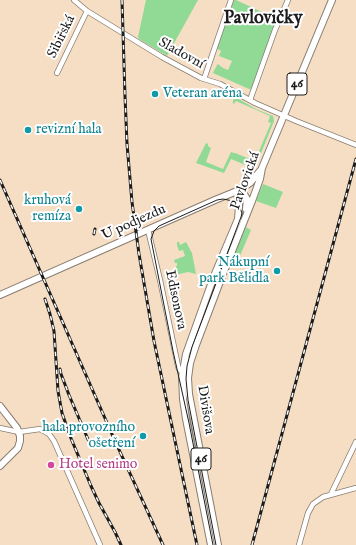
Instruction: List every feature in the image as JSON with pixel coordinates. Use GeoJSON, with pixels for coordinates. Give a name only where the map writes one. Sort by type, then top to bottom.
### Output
{"type":"FeatureCollection","features":[{"type":"Feature","properties":{"kind":"main road","name":"Pavlovická"},"geometry":{"type":"LineString","coordinates":[[186,373],[260,179],[262,168],[332,0]]}},
{"type":"Feature","properties":{"kind":"main road","name":"U podjezdu"},"geometry":{"type":"LineString","coordinates":[[0,295],[239,190],[250,183],[262,168]]}},
{"type":"Feature","properties":{"kind":"main road","name":"Pavlovická"},"geometry":{"type":"LineString","coordinates":[[186,373],[186,354],[214,276],[237,222],[239,211],[239,190]]}},
{"type":"Feature","properties":{"kind":"main road"},"geometry":{"type":"LineString","coordinates":[[239,190],[246,196],[248,201],[244,221]]}},
{"type":"Feature","properties":{"kind":"main road","name":"Divišova"},"geometry":{"type":"LineString","coordinates":[[186,373],[182,386],[184,406],[211,545]]}},
{"type":"Feature","properties":{"kind":"main road","name":"Divišova"},"geometry":{"type":"LineString","coordinates":[[186,373],[218,545]]}},
{"type":"Feature","properties":{"kind":"main road"},"geometry":{"type":"LineString","coordinates":[[0,406],[15,424],[20,438],[18,448],[0,466]]}},
{"type":"Feature","properties":{"kind":"street","name":"Sladovní"},"geometry":{"type":"LineString","coordinates":[[74,0],[87,11],[162,57],[204,79],[220,84],[250,100],[356,145]]}},
{"type":"Feature","properties":{"kind":"street"},"geometry":{"type":"LineString","coordinates":[[204,79],[231,0]]}},
{"type":"Feature","properties":{"kind":"street"},"geometry":{"type":"LineString","coordinates":[[250,100],[275,30],[288,0]]}},
{"type":"Feature","properties":{"kind":"street","name":"Sibiřská"},"geometry":{"type":"LineString","coordinates":[[57,73],[87,11]]}},
{"type":"Feature","properties":{"kind":"street","name":"Edisonova"},"geometry":{"type":"LineString","coordinates":[[148,230],[178,366],[179,369],[186,373]]}},
{"type":"Feature","properties":{"kind":"street"},"geometry":{"type":"LineString","coordinates":[[0,428],[19,432],[40,429],[47,432],[51,436],[100,545]]}},
{"type":"Feature","properties":{"kind":"street"},"geometry":{"type":"LineString","coordinates":[[331,494],[356,442]]}},
{"type":"Feature","properties":{"kind":"street"},"geometry":{"type":"LineString","coordinates":[[299,545],[308,513],[311,506],[319,498],[356,488]]}},
{"type":"Feature","properties":{"kind":"green space"},"geometry":{"type":"Polygon","coordinates":[[[146,0],[198,0],[167,56],[138,37],[146,0]]]}},
{"type":"Feature","properties":{"kind":"green space"},"geometry":{"type":"Polygon","coordinates":[[[233,0],[277,19],[252,89],[213,73],[218,64],[228,70],[232,61],[219,56],[221,51],[216,48],[233,0]]]}},
{"type":"Feature","properties":{"kind":"green space"},"geometry":{"type":"Polygon","coordinates":[[[237,98],[256,109],[273,116],[274,121],[257,163],[253,168],[231,159],[224,173],[196,163],[206,143],[211,148],[206,162],[223,169],[231,152],[250,159],[251,156],[256,158],[271,123],[268,122],[270,116],[236,101],[234,104],[233,100],[237,98]]]}},
{"type":"Feature","properties":{"kind":"green space"},"geometry":{"type":"Polygon","coordinates":[[[263,184],[283,192],[276,208],[256,201],[263,184]]]}},
{"type":"Feature","properties":{"kind":"green space"},"geometry":{"type":"Polygon","coordinates":[[[246,227],[251,230],[236,265],[239,267],[235,268],[232,266],[232,259],[246,227]]]}},
{"type":"Feature","properties":{"kind":"green space"},"geometry":{"type":"Polygon","coordinates":[[[177,242],[179,242],[180,245],[186,242],[192,253],[196,274],[188,272],[175,275],[177,263],[175,263],[174,260],[185,256],[183,250],[179,251],[177,242]]]}},
{"type":"Feature","properties":{"kind":"tram line"},"geometry":{"type":"LineString","coordinates":[[213,545],[151,239],[154,231],[159,226],[217,200],[223,199],[233,201],[239,206],[242,213],[192,347],[187,366],[186,379],[188,400],[216,545]]}},
{"type":"Feature","properties":{"kind":"railway"},"geometry":{"type":"LineString","coordinates":[[122,0],[127,144],[132,202],[139,254],[154,341],[197,545]]}},
{"type":"Feature","properties":{"kind":"railway"},"geometry":{"type":"LineString","coordinates":[[252,545],[356,159]]}},
{"type":"Feature","properties":{"kind":"railway"},"geometry":{"type":"LineString","coordinates":[[0,180],[115,441],[163,545]]}},
{"type":"Feature","properties":{"kind":"railway"},"geometry":{"type":"LineString","coordinates":[[94,234],[95,229]]}},
{"type":"Feature","properties":{"kind":"railway"},"geometry":{"type":"LineString","coordinates":[[45,299],[54,331],[58,391],[62,413],[91,486],[121,545]]}},
{"type":"Feature","properties":{"kind":"railway"},"geometry":{"type":"LineString","coordinates":[[60,369],[69,395],[90,444]]}},
{"type":"Feature","properties":{"kind":"place","name":"Veteran aréna"},"geometry":{"type":"Point","coordinates":[155,94]}},
{"type":"Feature","properties":{"kind":"place","name":"revizní hala"},"geometry":{"type":"Point","coordinates":[28,130]}},
{"type":"Feature","properties":{"kind":"place","name":"kruhová remíza"},"geometry":{"type":"Point","coordinates":[79,209]}},
{"type":"Feature","properties":{"kind":"place","name":"Nákupní park Bělidla"},"geometry":{"type":"Point","coordinates":[277,271]}},
{"type":"Feature","properties":{"kind":"place","name":"hala provozního ošetření"},"geometry":{"type":"Point","coordinates":[143,436]}},
{"type":"Feature","properties":{"kind":"place","name":"Hotel senimo"},"geometry":{"type":"Point","coordinates":[51,465]}},
{"type":"Feature","properties":{"kind":"district","name":"Pavlovičky"},"geometry":{"type":"Point","coordinates":[263,19]}}]}
